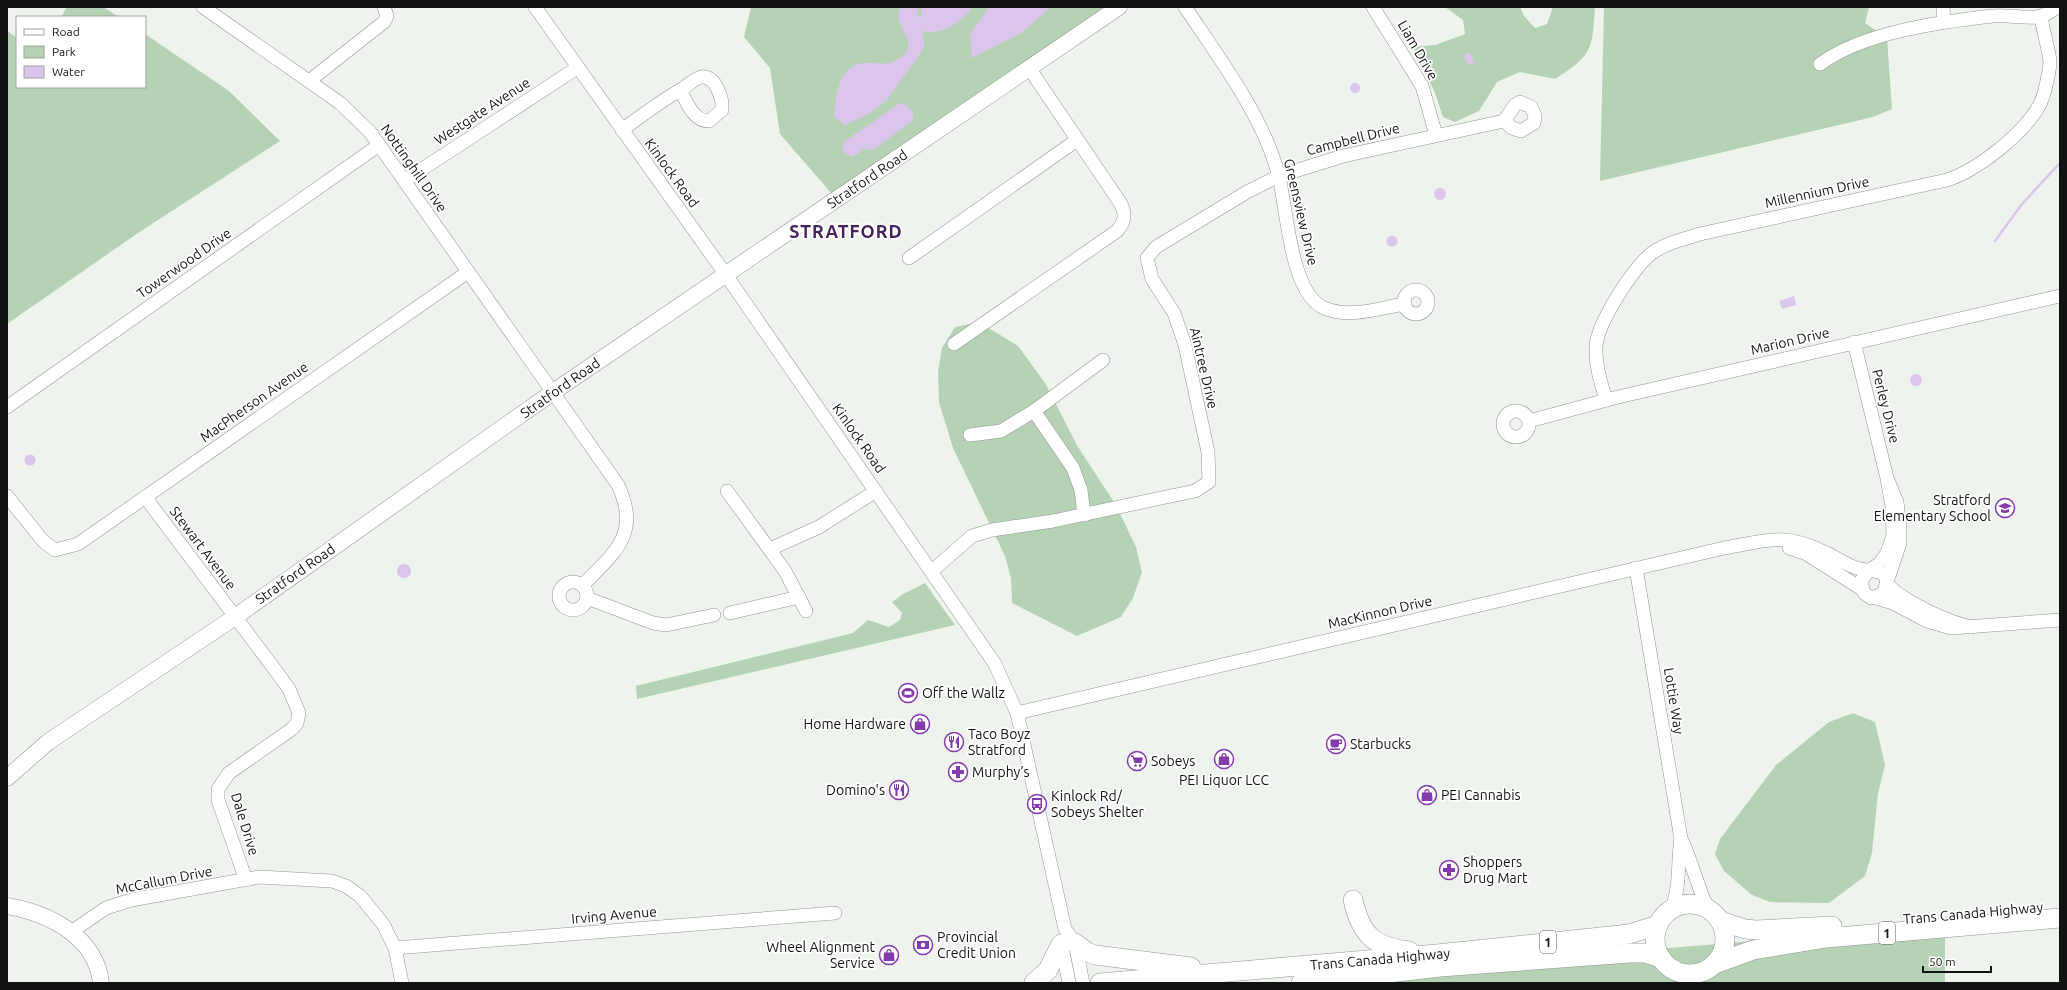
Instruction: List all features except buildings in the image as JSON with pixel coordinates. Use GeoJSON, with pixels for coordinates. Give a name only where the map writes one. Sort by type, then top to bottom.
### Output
{"type":"FeatureCollection","features":[{"type":"Feature","properties":{"kind":"highway"},"geometry":{"type":"LineString","coordinates":[[1353,900],[1357,916],[1363,930],[1376,942],[1392,949],[1437,954]]}},
{"type":"Feature","properties":{"kind":"highway"},"geometry":{"type":"LineString","coordinates":[[1686,904],[1693,904],[1714,915],[1725,931],[1726,942],[1723,953],[1716,963],[1702,973],[1683,974],[1668,967],[1660,958],[1655,942],[1658,925],[1671,910],[1686,904]]}},
{"type":"Feature","properties":{"kind":"highway","name":"Trans Canada Highway"},"geometry":{"type":"LineString","coordinates":[[1714,915],[1745,929],[1756,930],[1819,927],[2060,905]]}},
{"type":"Feature","properties":{"kind":"highway","name":"Trans Canada Highway"},"geometry":{"type":"LineString","coordinates":[[1716,963],[1753,950],[1826,938],[2060,918]]}},
{"type":"Feature","properties":{"kind":"highway","name":"Trans Canada Highway"},"geometry":{"type":"LineString","coordinates":[[1100,983],[1437,954],[1630,934],[1658,925]]}},
{"type":"Feature","properties":{"kind":"highway"},"geometry":{"type":"LineString","coordinates":[[1034,983],[1048,970],[1067,939],[1095,956],[1154,964],[1249,971]]}},
{"type":"Feature","properties":{"kind":"highway","name":"Trans Canada Highway"},"geometry":{"type":"LineString","coordinates":[[1301,983],[1440,967],[1630,952],[1645,953],[1660,958]]}},
{"type":"Feature","properties":{"kind":"main road","name":"Stratford Road"},"geometry":{"type":"LineString","coordinates":[[7,778],[48,742],[235,617],[553,392],[1119,7]]}},
{"type":"Feature","properties":{"kind":"main road"},"geometry":{"type":"LineString","coordinates":[[7,906],[40,914],[74,935],[93,956],[101,983]]}},
{"type":"Feature","properties":{"kind":"main road"},"geometry":{"type":"LineString","coordinates":[[74,935],[92,983]]}},
{"type":"Feature","properties":{"kind":"street","name":"Nottinghill Drive"},"geometry":{"type":"LineString","coordinates":[[203,7],[357,118],[379,145],[618,485],[625,500],[628,516],[624,535],[616,551],[583,585]]}},
{"type":"Feature","properties":{"kind":"street"},"geometry":{"type":"LineString","coordinates":[[309,82],[384,22],[387,16],[384,7]]}},
{"type":"Feature","properties":{"kind":"street","name":"Kinlock Road"},"geometry":{"type":"LineString","coordinates":[[535,7],[577,68],[726,275],[995,664],[1017,712],[1067,939],[1083,983]]}},
{"type":"Feature","properties":{"kind":"street","name":"Greensview Drive"},"geometry":{"type":"LineString","coordinates":[[1185,7],[1249,106],[1269,148],[1279,176],[1296,268],[1309,294],[1324,308],[1353,314],[1405,304]]}},
{"type":"Feature","properties":{"kind":"street","name":"Liam Drive"},"geometry":{"type":"LineString","coordinates":[[1373,7],[1422,86],[1436,135]]}},
{"type":"Feature","properties":{"kind":"street"},"geometry":{"type":"LineString","coordinates":[[1942,7],[1944,22]]}},
{"type":"Feature","properties":{"kind":"street"},"geometry":{"type":"LineString","coordinates":[[1820,64],[1834,54],[1850,46],[1922,25],[1996,15],[2040,16],[2058,7]]}},
{"type":"Feature","properties":{"kind":"street","name":"Millennium Drive"},"geometry":{"type":"LineString","coordinates":[[1606,400],[1598,374],[1596,346],[1600,331],[1614,302],[1646,258],[1653,252],[1671,243],[1700,234],[1947,180],[1982,162],[2026,123],[2040,105],[2050,62],[2040,16]]}},
{"type":"Feature","properties":{"kind":"street","name":"Westgate Avenue"},"geometry":{"type":"LineString","coordinates":[[404,181],[577,68]]}},
{"type":"Feature","properties":{"kind":"street"},"geometry":{"type":"LineString","coordinates":[[954,344],[1117,231],[1125,219],[1124,211],[1120,204],[1029,68]]}},
{"type":"Feature","properties":{"kind":"street"},"geometry":{"type":"LineString","coordinates":[[622,130],[680,90]]}},
{"type":"Feature","properties":{"kind":"street","name":"Campbell Drive"},"geometry":{"type":"LineString","coordinates":[[1148,268],[1147,258],[1156,248],[1247,192],[1279,176],[1344,156],[1504,120]]}},
{"type":"Feature","properties":{"kind":"street"},"geometry":{"type":"LineString","coordinates":[[909,258],[1077,140]]}},
{"type":"Feature","properties":{"kind":"street","name":"Towerwood Drive"},"geometry":{"type":"LineString","coordinates":[[7,407],[379,145]]}},
{"type":"Feature","properties":{"kind":"street","name":"Aintree Drive"},"geometry":{"type":"LineString","coordinates":[[1084,515],[1195,491],[1209,482],[1208,452],[1185,346],[1174,313],[1152,279],[1148,268]]}},
{"type":"Feature","properties":{"kind":"street","name":"MacPherson Avenue"},"geometry":{"type":"LineString","coordinates":[[7,496],[43,541],[55,550],[78,544],[468,272]]}},
{"type":"Feature","properties":{"kind":"street","name":"Marion Drive"},"geometry":{"type":"LineString","coordinates":[[1529,421],[1606,400],[2060,296]]}},
{"type":"Feature","properties":{"kind":"street","name":"Perley Drive"},"geometry":{"type":"LineString","coordinates":[[1854,342],[1887,478],[1892,506],[1892,536],[1886,553],[1879,564],[1868,571]]}},
{"type":"Feature","properties":{"kind":"street"},"geometry":{"type":"LineString","coordinates":[[970,435],[1001,431],[1034,411],[1102,360]]}},
{"type":"Feature","properties":{"kind":"street"},"geometry":{"type":"LineString","coordinates":[[932,572],[972,536],[992,530],[1084,515],[1080,490],[1073,468],[1034,411]]}},
{"type":"Feature","properties":{"kind":"street","name":"Perley Drive"},"geometry":{"type":"LineString","coordinates":[[1887,478],[1897,502],[1900,528],[1900,543],[1887,582]]}},
{"type":"Feature","properties":{"kind":"street"},"geometry":{"type":"LineString","coordinates":[[727,491],[785,571],[806,611]]}},
{"type":"Feature","properties":{"kind":"street"},"geometry":{"type":"LineString","coordinates":[[770,549],[819,527],[876,491]]}},
{"type":"Feature","properties":{"kind":"street","name":"Stewart Avenue"},"geometry":{"type":"LineString","coordinates":[[145,497],[235,617]]}},
{"type":"Feature","properties":{"kind":"street","name":"MacKinnon Drive"},"geometry":{"type":"LineString","coordinates":[[1017,712],[1636,568],[1769,539],[1786,539],[1809,545],[1863,572],[1868,571]]}},
{"type":"Feature","properties":{"kind":"street","name":"MacKinnon Drive"},"geometry":{"type":"LineString","coordinates":[[1750,544],[1792,548],[1805,553],[1862,589]]}},
{"type":"Feature","properties":{"kind":"street","name":"Lottie Way"},"geometry":{"type":"LineString","coordinates":[[1636,568],[1681,838],[1691,859],[1700,893],[1714,915]]}},
{"type":"Feature","properties":{"kind":"street"},"geometry":{"type":"LineString","coordinates":[[1972,627],[1957,624],[1907,599],[1889,586],[1886,578],[1879,572],[1868,571],[1861,581],[1862,589],[1867,596],[1892,603],[1927,621],[1951,628],[1972,627],[2060,620]]}},
{"type":"Feature","properties":{"kind":"street"},"geometry":{"type":"LineString","coordinates":[[575,581],[583,585],[588,593],[587,598],[583,607],[574,610],[565,607],[560,599],[560,590],[566,583],[575,581]]}},
{"type":"Feature","properties":{"kind":"street"},"geometry":{"type":"LineString","coordinates":[[1876,598],[1884,594],[1887,582]]}},
{"type":"Feature","properties":{"kind":"street"},"geometry":{"type":"LineString","coordinates":[[730,613],[799,597]]}},
{"type":"Feature","properties":{"kind":"street"},"geometry":{"type":"LineString","coordinates":[[587,598],[653,623],[666,625],[714,615]]}},
{"type":"Feature","properties":{"kind":"street","name":"Dale Drive"},"geometry":{"type":"LineString","coordinates":[[235,617],[289,689],[299,713],[296,723],[292,729],[229,773],[218,789],[218,800],[246,880]]}},
{"type":"Feature","properties":{"kind":"street","name":"Lottie Way"},"geometry":{"type":"LineString","coordinates":[[1671,910],[1678,886],[1678,862],[1681,838]]}},
{"type":"Feature","properties":{"kind":"street"},"geometry":{"type":"LineString","coordinates":[[246,880],[259,877],[306,879],[332,881],[346,886],[360,896],[383,924],[395,948],[402,983]]}},
{"type":"Feature","properties":{"kind":"street","name":"McCallum Drive"},"geometry":{"type":"LineString","coordinates":[[74,935],[106,908],[131,900],[246,880]]}},
{"type":"Feature","properties":{"kind":"street","name":"Irving Avenue"},"geometry":{"type":"LineString","coordinates":[[395,948],[835,913]]}},
{"type":"Feature","properties":{"kind":"street","name":"Kinlock Road"},"geometry":{"type":"LineString","coordinates":[[1067,939],[1069,983]]}},
{"type":"Feature","properties":{"kind":"green space"},"geometry":{"type":"Polygon","coordinates":[[[67,7],[103,7],[117,16],[62,16],[67,7]]]}},
{"type":"Feature","properties":{"kind":"green space"},"geometry":{"type":"Polygon","coordinates":[[[751,7],[1110,7],[832,194],[780,134],[770,68],[744,37],[751,7]]]}},
{"type":"Feature","properties":{"kind":"green space"},"geometry":{"type":"Polygon","coordinates":[[[1445,7],[1520,7],[1524,16],[1535,28],[1547,24],[1553,7],[1595,7],[1593,33],[1588,50],[1584,57],[1568,71],[1555,79],[1520,72],[1497,82],[1479,111],[1455,122],[1443,117],[1435,93],[1413,47],[1435,45],[1465,34],[1463,20],[1445,7]]]}},
{"type":"Feature","properties":{"kind":"green space"},"geometry":{"type":"Polygon","coordinates":[[[1604,7],[1869,7],[1865,23],[1887,38],[1892,109],[1873,117],[1600,181],[1604,7]]]}},
{"type":"Feature","properties":{"kind":"green space"},"geometry":{"type":"Polygon","coordinates":[[[7,31],[16,37],[16,88],[146,88],[146,35],[229,91],[280,141],[138,233],[7,324],[7,31]]]}},
{"type":"Feature","properties":{"kind":"green space"},"geometry":{"type":"Polygon","coordinates":[[[979,322],[1018,346],[1045,383],[1078,447],[1116,505],[1136,547],[1142,572],[1133,598],[1121,617],[1077,636],[1012,603],[1011,578],[1005,556],[953,448],[939,402],[938,372],[942,348],[955,327],[979,322]]]}},
{"type":"Feature","properties":{"kind":"green space"},"geometry":{"type":"Polygon","coordinates":[[[925,583],[955,625],[637,699],[636,686],[853,633],[868,620],[889,627],[900,620],[902,613],[892,602],[903,594],[925,583]]]}},
{"type":"Feature","properties":{"kind":"green space"},"geometry":{"type":"Polygon","coordinates":[[[1853,713],[1875,722],[1885,765],[1878,793],[1872,853],[1865,876],[1829,903],[1770,902],[1752,895],[1724,871],[1715,854],[1720,839],[1776,765],[1829,722],[1853,713]]]}},
{"type":"Feature","properties":{"kind":"green space"},"geometry":{"type":"Polygon","coordinates":[[[1945,925],[1945,983],[1325,983],[1537,959],[1945,925]]]}},
{"type":"Feature","properties":{"kind":"water"},"geometry":{"type":"Polygon","coordinates":[[[901,7],[919,7],[917,16],[921,17],[922,7],[969,7],[971,10],[949,28],[937,32],[923,31],[924,45],[918,57],[887,100],[870,113],[845,125],[834,117],[837,91],[844,75],[849,69],[864,63],[891,63],[907,52],[908,40],[900,24],[898,15],[901,7]]]}},
{"type":"Feature","properties":{"kind":"water"},"geometry":{"type":"Polygon","coordinates":[[[989,7],[1051,7],[1020,34],[972,58],[970,34],[989,7]]]}},
{"type":"Feature","properties":{"kind":"water"},"geometry":{"type":"Polygon","coordinates":[[[1467,53],[1471,54],[1474,62],[1472,65],[1468,64],[1464,57],[1467,53]]]}},
{"type":"Feature","properties":{"kind":"water"},"geometry":{"type":"Polygon","coordinates":[[[1353,83],[1357,83],[1359,84],[1359,92],[1353,93],[1350,90],[1350,86],[1353,83]]]}},
{"type":"Feature","properties":{"kind":"water"},"geometry":{"type":"Polygon","coordinates":[[[900,103],[910,109],[914,116],[912,121],[876,148],[871,150],[863,148],[859,153],[851,157],[842,151],[844,142],[900,103]]]}},
{"type":"Feature","properties":{"kind":"water"},"geometry":{"type":"Polygon","coordinates":[[[1440,188],[1444,190],[1446,194],[1444,198],[1440,200],[1436,198],[1434,194],[1436,190],[1440,188]]]}},
{"type":"Feature","properties":{"kind":"water"},"geometry":{"type":"Polygon","coordinates":[[[1390,236],[1394,236],[1396,237],[1396,245],[1390,246],[1387,243],[1387,239],[1390,236]]]}},
{"type":"Feature","properties":{"kind":"water"},"geometry":{"type":"Polygon","coordinates":[[[1794,296],[1796,305],[1782,309],[1779,301],[1794,296]]]}},
{"type":"Feature","properties":{"kind":"water"},"geometry":{"type":"Polygon","coordinates":[[[1914,374],[1918,374],[1922,380],[1918,386],[1914,386],[1910,382],[1910,378],[1914,374]]]}},
{"type":"Feature","properties":{"kind":"water"},"geometry":{"type":"Polygon","coordinates":[[[30,454],[34,456],[36,460],[34,464],[30,466],[26,464],[24,460],[26,456],[30,454]]]}},
{"type":"Feature","properties":{"kind":"water"},"geometry":{"type":"Polygon","coordinates":[[[401,564],[407,564],[411,568],[411,574],[407,578],[401,578],[397,574],[397,568],[401,564]]]}},
{"type":"Feature","properties":{"kind":"waterway"},"geometry":{"type":"LineString","coordinates":[[1995,241],[2022,204],[2060,163]]}},
{"type":"Feature","properties":{"kind":"place","name":"Stratford Elementary School"},"geometry":{"type":"Point","coordinates":[2005,508]}},
{"type":"Feature","properties":{"kind":"place","name":"Off the Wallz"},"geometry":{"type":"Point","coordinates":[908,693]}},
{"type":"Feature","properties":{"kind":"place","name":"Home Hardware"},"geometry":{"type":"Point","coordinates":[920,724]}},
{"type":"Feature","properties":{"kind":"place","name":"Taco Boyz Stratford"},"geometry":{"type":"Point","coordinates":[954,742]}},
{"type":"Feature","properties":{"kind":"place","name":"Starbucks"},"geometry":{"type":"Point","coordinates":[1336,744]}},
{"type":"Feature","properties":{"kind":"place","name":"PEI Liquor LCC"},"geometry":{"type":"Point","coordinates":[1224,759]}},
{"type":"Feature","properties":{"kind":"place","name":"Sobeys"},"geometry":{"type":"Point","coordinates":[1137,761]}},
{"type":"Feature","properties":{"kind":"place","name":"Murphy’s"},"geometry":{"type":"Point","coordinates":[958,772]}},
{"type":"Feature","properties":{"kind":"place","name":"Domino's"},"geometry":{"type":"Point","coordinates":[899,790]}},
{"type":"Feature","properties":{"kind":"place","name":"PEI Cannabis"},"geometry":{"type":"Point","coordinates":[1427,795]}},
{"type":"Feature","properties":{"kind":"place","name":"Kinlock Rd/ Sobeys Shelter"},"geometry":{"type":"Point","coordinates":[1037,804]}},
{"type":"Feature","properties":{"kind":"place","name":"Shoppers Drug Mart"},"geometry":{"type":"Point","coordinates":[1449,870]}},
{"type":"Feature","properties":{"kind":"place","name":"Provincial Credit Union"},"geometry":{"type":"Point","coordinates":[923,945]}},
{"type":"Feature","properties":{"kind":"place","name":"Wheel Alignment Service"},"geometry":{"type":"Point","coordinates":[889,955]}},
{"type":"Feature","properties":{"kind":"district","name":"STRATFORD"},"geometry":{"type":"Point","coordinates":[846,232]}}]}
